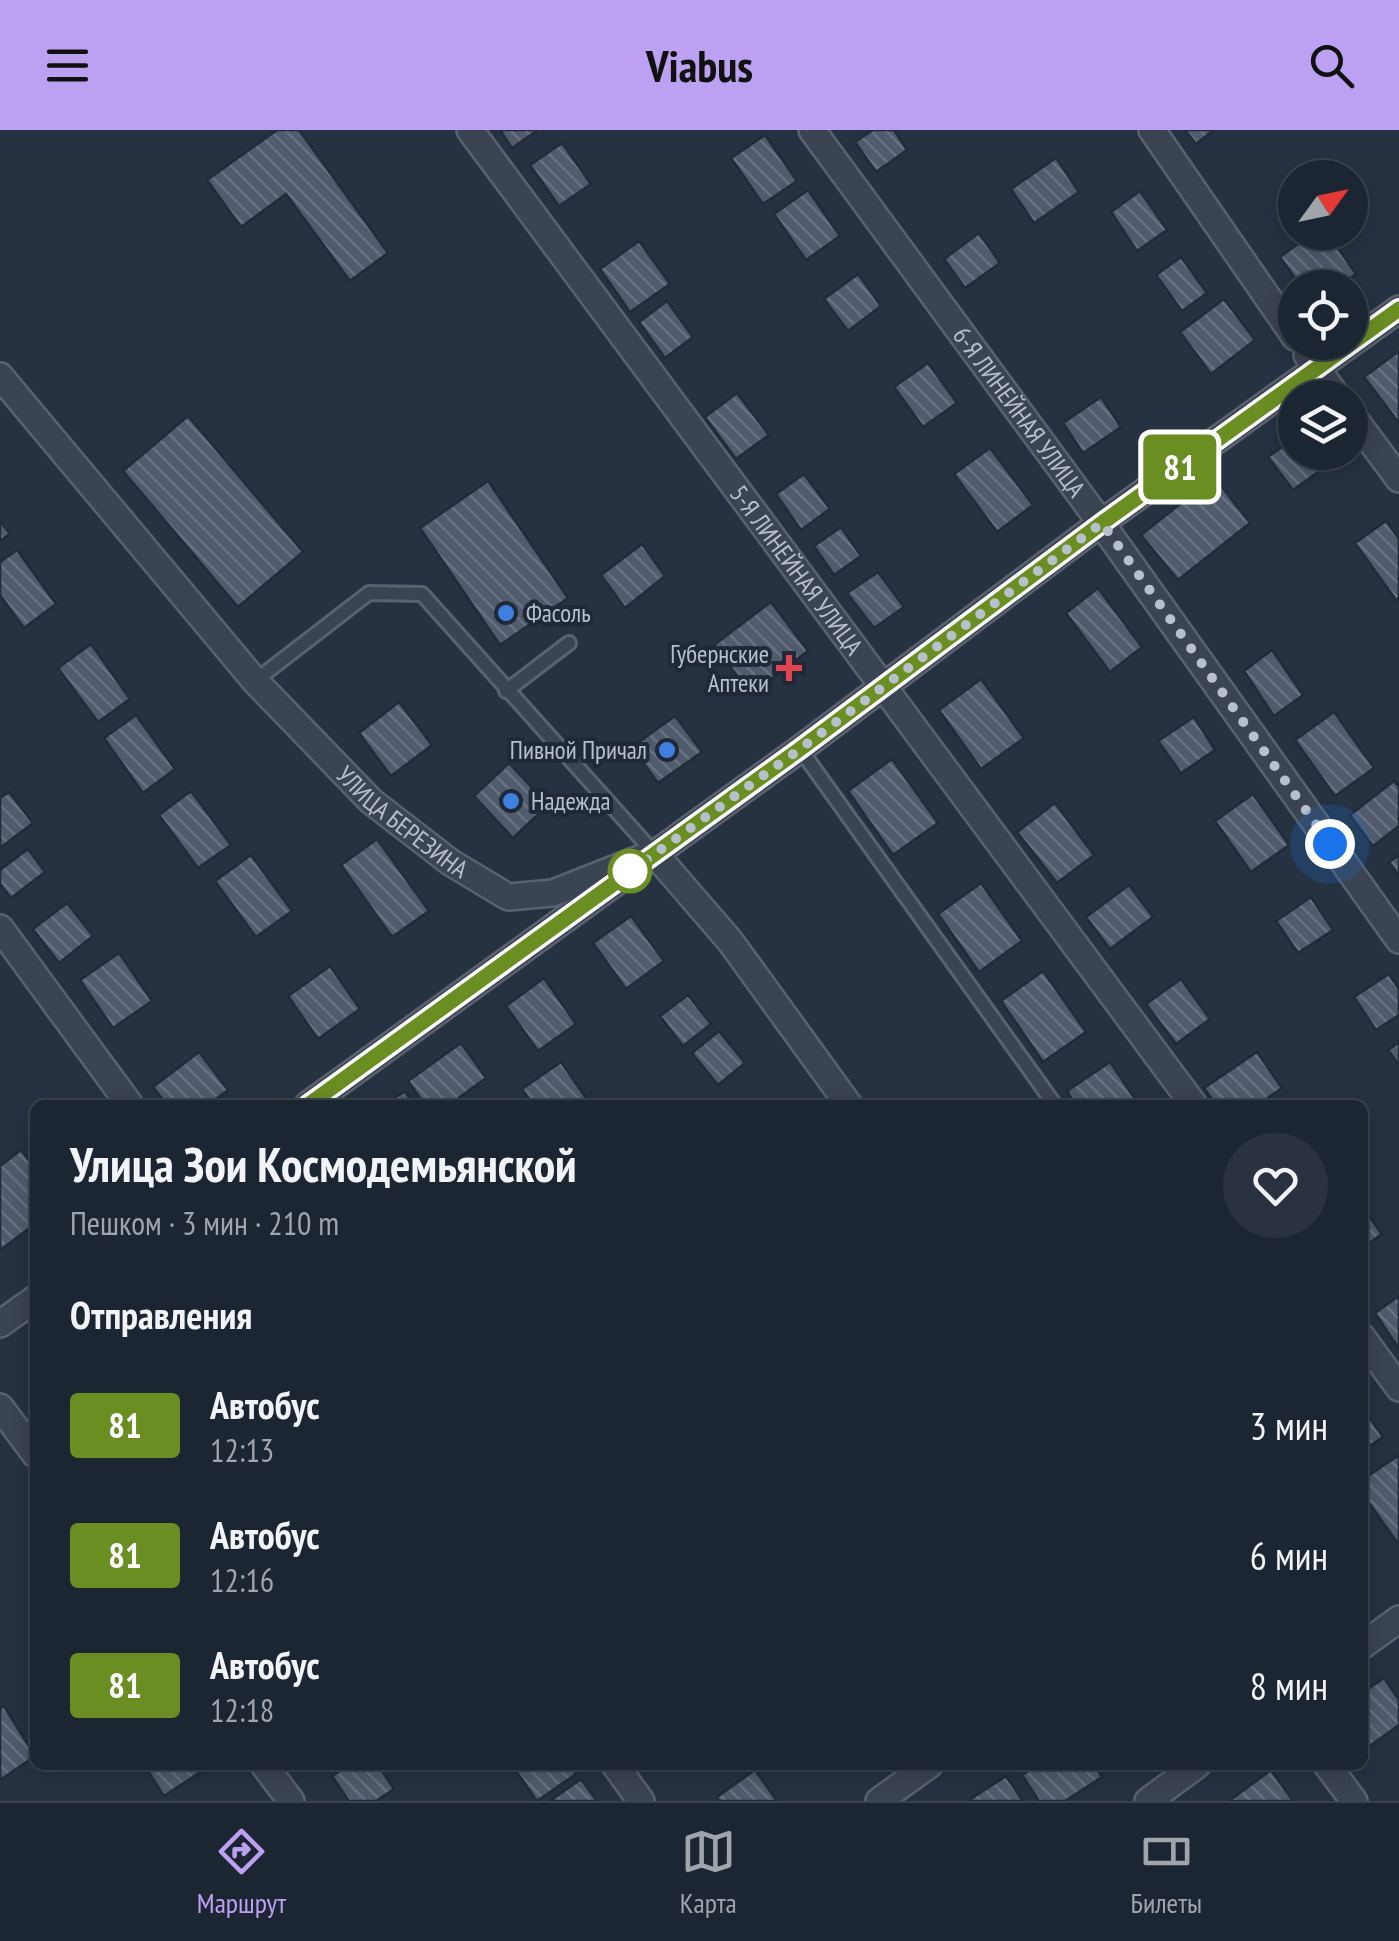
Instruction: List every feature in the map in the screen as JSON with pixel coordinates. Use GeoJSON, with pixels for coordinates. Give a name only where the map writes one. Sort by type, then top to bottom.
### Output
{"type":"FeatureCollection","features":[{"type":"Feature","properties":{"kind":"street","name":"5-Я ЛИНЕЙНАЯ УЛИЦА"},"geometry":{"type":"LineString","coordinates":[[470,130],[1190,1100]]}},
{"type":"Feature","properties":{"kind":"street","name":"6-Я ЛИНЕЙНАЯ УЛИЦА"},"geometry":{"type":"LineString","coordinates":[[812,130],[1102,523],[1399,940]]}},
{"type":"Feature","properties":{"kind":"street"},"geometry":{"type":"LineString","coordinates":[[1152,130],[1278,312]]}},
{"type":"Feature","properties":{"kind":"street"},"geometry":{"type":"LineString","coordinates":[[315,1100],[1399,309]]}},
{"type":"Feature","properties":{"kind":"street"},"geometry":{"type":"LineString","coordinates":[[1311,360],[1325,380]]}},
{"type":"Feature","properties":{"kind":"street","name":"УЛИЦА БЕРЕЗИНА"},"geometry":{"type":"LineString","coordinates":[[0,376],[255,681],[371,800],[450,862],[508,898],[553,893],[654,853]]}},
{"type":"Feature","properties":{"kind":"street"},"geometry":{"type":"LineString","coordinates":[[1368,438],[1399,480]]}},
{"type":"Feature","properties":{"kind":"street"},"geometry":{"type":"LineString","coordinates":[[654,853],[720,928],[845,1100]]}},
{"type":"Feature","properties":{"kind":"street"},"geometry":{"type":"LineString","coordinates":[[0,928],[126,1100]]}},
{"type":"Feature","properties":{"kind":"street"},"geometry":{"type":"LineString","coordinates":[[0,1324],[30,1303]]}},
{"type":"Feature","properties":{"kind":"street"},"geometry":{"type":"LineString","coordinates":[[1368,1345],[1399,1388]]}},
{"type":"Feature","properties":{"kind":"street"},"geometry":{"type":"LineString","coordinates":[[0,1407],[30,1447]]}},
{"type":"Feature","properties":{"kind":"street"},"geometry":{"type":"LineString","coordinates":[[1368,1641],[1399,1619]]}},
{"type":"Feature","properties":{"kind":"street"},"geometry":{"type":"LineString","coordinates":[[271,1770],[291,1801]]}},
{"type":"Feature","properties":{"kind":"street"},"geometry":{"type":"LineString","coordinates":[[619,1770],[641,1801]]}},
{"type":"Feature","properties":{"kind":"street"},"geometry":{"type":"LineString","coordinates":[[879,1801],[922,1770]]}},
{"type":"Feature","properties":{"kind":"street"},"geometry":{"type":"LineString","coordinates":[[1148,1801],[1190,1770]]}},
{"type":"Feature","properties":{"kind":"street"},"geometry":{"type":"LineString","coordinates":[[1332,1770],[1354,1801]]}},
{"type":"Feature","properties":{"kind":"lane"},"geometry":{"type":"LineString","coordinates":[[255,681],[369,592],[422,594],[654,853]]}},
{"type":"Feature","properties":{"kind":"lane"},"geometry":{"type":"LineString","coordinates":[[506,691],[569,643]]}},
{"type":"Feature","properties":{"kind":"lane"},"geometry":{"type":"LineString","coordinates":[[800,749],[1051,1100]]}},
{"type":"Feature","properties":{"kind":"building"},"geometry":{"type":"Polygon","coordinates":[[[277,130],[299,130],[388,253],[350,281],[286,194],[241,227],[207,180],[277,130]]]}},
{"type":"Feature","properties":{"kind":"building"},"geometry":{"type":"Polygon","coordinates":[[[500,130],[538,130],[512,148],[500,130]]]}},
{"type":"Feature","properties":{"kind":"building"},"geometry":{"type":"Polygon","coordinates":[[[873,130],[894,130],[907,150],[876,172],[855,142],[873,130]]]}},
{"type":"Feature","properties":{"kind":"building"},"geometry":{"type":"Polygon","coordinates":[[[1185,130],[1214,130],[1196,144],[1185,130]]]}},
{"type":"Feature","properties":{"kind":"building"},"geometry":{"type":"Polygon","coordinates":[[[765,135],[797,181],[763,204],[731,158],[765,135]]]}},
{"type":"Feature","properties":{"kind":"building"},"geometry":{"type":"Polygon","coordinates":[[[562,143],[591,184],[559,206],[530,165],[562,143]]]}},
{"type":"Feature","properties":{"kind":"building"},"geometry":{"type":"Polygon","coordinates":[[[1056,158],[1079,192],[1034,223],[1011,189],[1056,158]]]}},
{"type":"Feature","properties":{"kind":"building"},"geometry":{"type":"Polygon","coordinates":[[[808,190],[840,236],[806,260],[774,214],[808,190]]]}},
{"type":"Feature","properties":{"kind":"building"},"geometry":{"type":"Polygon","coordinates":[[[1140,191],[1167,230],[1137,251],[1111,212],[1140,191]]]}},
{"type":"Feature","properties":{"kind":"building"},"geometry":{"type":"Polygon","coordinates":[[[979,233],[1000,263],[965,288],[944,259],[979,233]]]}},
{"type":"Feature","properties":{"kind":"building"},"geometry":{"type":"Polygon","coordinates":[[[639,241],[670,284],[630,312],[600,269],[639,241]]]}},
{"type":"Feature","properties":{"kind":"building"},"geometry":{"type":"Polygon","coordinates":[[[1290,250],[1339,250],[1353,270],[1289,270],[1280,257],[1290,250]]]}},
{"type":"Feature","properties":{"kind":"building"},"geometry":{"type":"Polygon","coordinates":[[[1181,257],[1207,293],[1182,311],[1156,275],[1181,257]]]}},
{"type":"Feature","properties":{"kind":"building"},"geometry":{"type":"Polygon","coordinates":[[[858,274],[881,306],[848,331],[824,299],[858,274]]]}},
{"type":"Feature","properties":{"kind":"building"},"geometry":{"type":"Polygon","coordinates":[[[1224,299],[1255,340],[1211,374],[1180,332],[1224,299]]]}},
{"type":"Feature","properties":{"kind":"building"},"geometry":{"type":"Polygon","coordinates":[[[667,301],[693,337],[665,358],[639,322],[667,301]]]}},
{"type":"Feature","properties":{"kind":"building"},"geometry":{"type":"Polygon","coordinates":[[[1399,351],[1399,423],[1368,380],[1364,377],[1399,351]]]}},
{"type":"Feature","properties":{"kind":"building"},"geometry":{"type":"Polygon","coordinates":[[[928,363],[957,403],[923,427],[894,387],[928,363]]]}},
{"type":"Feature","properties":{"kind":"building"},"geometry":{"type":"Polygon","coordinates":[[[737,393],[769,435],[736,459],[705,417],[737,393]]]}},
{"type":"Feature","properties":{"kind":"building"},"geometry":{"type":"Polygon","coordinates":[[[1101,397],[1121,427],[1083,453],[1063,423],[1101,397]]]}},
{"type":"Feature","properties":{"kind":"building"},"geometry":{"type":"Polygon","coordinates":[[[188,416],[303,552],[238,607],[123,471],[188,416]]]}},
{"type":"Feature","properties":{"kind":"building"},"geometry":{"type":"Polygon","coordinates":[[[990,448],[1033,505],[997,532],[954,474],[990,448]]]}},
{"type":"Feature","properties":{"kind":"building"},"geometry":{"type":"Polygon","coordinates":[[[1278,450],[1278,470],[1321,470],[1293,490],[1268,457],[1278,450]]]}},
{"type":"Feature","properties":{"kind":"building"},"geometry":{"type":"Polygon","coordinates":[[[804,474],[830,509],[801,530],[776,494],[804,474]]]}},
{"type":"Feature","properties":{"kind":"building"},"geometry":{"type":"Polygon","coordinates":[[[1214,477],[1250,523],[1178,580],[1141,535],[1214,477]]]}},
{"type":"Feature","properties":{"kind":"building"},"geometry":{"type":"Polygon","coordinates":[[[488,481],[568,598],[500,645],[420,528],[488,481]]]}},
{"type":"Feature","properties":{"kind":"building"},"geometry":{"type":"Polygon","coordinates":[[[0,521],[10,534],[0,541],[0,521]]]}},
{"type":"Feature","properties":{"kind":"building"},"geometry":{"type":"Polygon","coordinates":[[[1386,521],[1399,539],[1396,600],[1355,543],[1386,521]]]}},
{"type":"Feature","properties":{"kind":"building"},"geometry":{"type":"Polygon","coordinates":[[[841,527],[861,556],[834,575],[814,546],[841,527]]]}},
{"type":"Feature","properties":{"kind":"building"},"geometry":{"type":"Polygon","coordinates":[[[642,544],[665,576],[625,608],[601,575],[642,544]]]}},
{"type":"Feature","properties":{"kind":"building"},"geometry":{"type":"Polygon","coordinates":[[[17,550],[56,604],[24,628],[0,595],[0,562],[17,550]]]}},
{"type":"Feature","properties":{"kind":"building"},"geometry":{"type":"Polygon","coordinates":[[[878,572],[904,607],[874,628],[847,593],[878,572]]]}},
{"type":"Feature","properties":{"kind":"building"},"geometry":{"type":"Polygon","coordinates":[[[1098,588],[1142,647],[1110,672],[1066,613],[1098,588]]]}},
{"type":"Feature","properties":{"kind":"building"},"geometry":{"type":"Polygon","coordinates":[[[771,602],[808,651],[751,694],[714,645],[771,602]]]}},
{"type":"Feature","properties":{"kind":"building"},"geometry":{"type":"Polygon","coordinates":[[[91,644],[130,699],[98,722],[58,668],[91,644]]]}},
{"type":"Feature","properties":{"kind":"building"},"geometry":{"type":"Polygon","coordinates":[[[1272,650],[1303,695],[1274,716],[1244,671],[1272,650]]]}},
{"type":"Feature","properties":{"kind":"building"},"geometry":{"type":"Polygon","coordinates":[[[981,679],[1024,738],[981,769],[939,710],[981,679]]]}},
{"type":"Feature","properties":{"kind":"building"},"geometry":{"type":"Polygon","coordinates":[[[399,702],[432,745],[391,776],[359,733],[399,702]]]}},
{"type":"Feature","properties":{"kind":"building"},"geometry":{"type":"Polygon","coordinates":[[[1334,712],[1374,768],[1335,796],[1295,740],[1334,712]]]}},
{"type":"Feature","properties":{"kind":"building"},"geometry":{"type":"Polygon","coordinates":[[[136,715],[175,769],[143,793],[104,738],[136,715]]]}},
{"type":"Feature","properties":{"kind":"building","name":"Пивной Причал"},"geometry":{"type":"Polygon","coordinates":[[[675,716],[702,752],[658,783],[632,747],[675,716]]]}},
{"type":"Feature","properties":{"kind":"building"},"geometry":{"type":"Polygon","coordinates":[[[1194,717],[1215,750],[1181,773],[1158,741],[1194,717]]]}},
{"type":"Feature","properties":{"kind":"building"},"geometry":{"type":"Polygon","coordinates":[[[892,759],[938,823],[893,855],[848,791],[892,759]]]}},
{"type":"Feature","properties":{"kind":"building","name":"Надежда"},"geometry":{"type":"Polygon","coordinates":[[[509,763],[548,805],[513,838],[474,796],[509,763]]]}},
{"type":"Feature","properties":{"kind":"building"},"geometry":{"type":"Polygon","coordinates":[[[1394,781],[1399,787],[1399,826],[1373,846],[1350,815],[1394,781]]]}},
{"type":"Feature","properties":{"kind":"building"},"geometry":{"type":"Polygon","coordinates":[[[191,791],[231,845],[198,868],[159,815],[191,791]]]}},
{"type":"Feature","properties":{"kind":"building"},"geometry":{"type":"Polygon","coordinates":[[[9,792],[33,823],[0,848],[0,798],[9,792]]]}},
{"type":"Feature","properties":{"kind":"building"},"geometry":{"type":"Polygon","coordinates":[[[1253,794],[1289,845],[1251,872],[1215,821],[1253,794]]]}},
{"type":"Feature","properties":{"kind":"building"},"geometry":{"type":"Polygon","coordinates":[[[1055,803],[1094,855],[1057,883],[1017,832],[1055,803]]]}},
{"type":"Feature","properties":{"kind":"building"},"geometry":{"type":"Polygon","coordinates":[[[377,839],[429,911],[392,937],[341,865],[377,839]]]}},
{"type":"Feature","properties":{"kind":"building"},"geometry":{"type":"Polygon","coordinates":[[[28,849],[45,872],[11,898],[0,884],[0,870],[28,849]]]}},
{"type":"Feature","properties":{"kind":"building"},"geometry":{"type":"Polygon","coordinates":[[[251,855],[292,911],[256,937],[215,881],[251,855]]]}},
{"type":"Feature","properties":{"kind":"building"},"geometry":{"type":"Polygon","coordinates":[[[1399,855],[1399,876],[1389,862],[1399,855]]]}},
{"type":"Feature","properties":{"kind":"building"},"geometry":{"type":"Polygon","coordinates":[[[981,883],[1022,941],[979,972],[938,914],[981,883]]]}},
{"type":"Feature","properties":{"kind":"building"},"geometry":{"type":"Polygon","coordinates":[[[1129,885],[1153,917],[1110,949],[1086,917],[1129,885]]]}},
{"type":"Feature","properties":{"kind":"building"},"geometry":{"type":"Polygon","coordinates":[[[1311,897],[1333,930],[1298,953],[1276,921],[1311,897]]]}},
{"type":"Feature","properties":{"kind":"building"},"geometry":{"type":"Polygon","coordinates":[[[67,903],[93,936],[59,963],[33,929],[67,903]]]}},
{"type":"Feature","properties":{"kind":"building"},"geometry":{"type":"Polygon","coordinates":[[[631,916],[664,961],[626,989],[593,943],[631,916]]]}},
{"type":"Feature","properties":{"kind":"building"},"geometry":{"type":"Polygon","coordinates":[[[119,953],[152,1001],[113,1028],[80,980],[119,953]]]}},
{"type":"Feature","properties":{"kind":"building"},"geometry":{"type":"Polygon","coordinates":[[[330,966],[360,1009],[318,1039],[288,996],[330,966]]]}},
{"type":"Feature","properties":{"kind":"building"},"geometry":{"type":"Polygon","coordinates":[[[1043,971],[1086,1032],[1043,1062],[1001,1001],[1043,971]]]}},
{"type":"Feature","properties":{"kind":"building"},"geometry":{"type":"Polygon","coordinates":[[[1389,974],[1399,989],[1399,1015],[1376,1030],[1354,997],[1389,974]]]}},
{"type":"Feature","properties":{"kind":"building"},"geometry":{"type":"Polygon","coordinates":[[[544,978],[576,1024],[538,1051],[506,1006],[544,978]]]}},
{"type":"Feature","properties":{"kind":"building"},"geometry":{"type":"Polygon","coordinates":[[[1181,979],[1210,1019],[1176,1044],[1146,1004],[1181,979]]]}},
{"type":"Feature","properties":{"kind":"building"},"geometry":{"type":"Polygon","coordinates":[[[688,995],[711,1024],[683,1046],[660,1016],[688,995]]]}},
{"type":"Feature","properties":{"kind":"building"},"geometry":{"type":"Polygon","coordinates":[[[719,1031],[745,1063],[718,1085],[692,1053],[719,1031]]]}},
{"type":"Feature","properties":{"kind":"building"},"geometry":{"type":"Polygon","coordinates":[[[1399,1042],[1399,1065],[1388,1050],[1399,1042]]]}},
{"type":"Feature","properties":{"kind":"building"},"geometry":{"type":"Polygon","coordinates":[[[461,1043],[486,1078],[456,1100],[421,1100],[408,1081],[461,1043]]]}},
{"type":"Feature","properties":{"kind":"building"},"geometry":{"type":"Polygon","coordinates":[[[199,1052],[228,1090],[215,1100],[163,1100],[153,1087],[199,1052]]]}},
{"type":"Feature","properties":{"kind":"building"},"geometry":{"type":"Polygon","coordinates":[[[1257,1052],[1282,1088],[1265,1100],[1212,1100],[1204,1088],[1257,1052]]]}},
{"type":"Feature","properties":{"kind":"building"},"geometry":{"type":"Polygon","coordinates":[[[561,1062],[586,1098],[530,1100],[522,1089],[561,1062]]]}},
{"type":"Feature","properties":{"kind":"building"},"geometry":{"type":"Polygon","coordinates":[[[1110,1062],[1136,1100],[1073,1100],[1067,1091],[1110,1062]]]}},
{"type":"Feature","properties":{"kind":"building"},"geometry":{"type":"Polygon","coordinates":[[[405,1091],[411,1100],[392,1100],[405,1091]]]}},
{"type":"Feature","properties":{"kind":"building"},"geometry":{"type":"Polygon","coordinates":[[[21,1150],[30,1162],[30,1228],[0,1250],[0,1166],[21,1150]]]}},
{"type":"Feature","properties":{"kind":"building"},"geometry":{"type":"Polygon","coordinates":[[[1368,1215],[1382,1234],[1368,1244],[1368,1215]]]}},
{"type":"Feature","properties":{"kind":"building"},"geometry":{"type":"Polygon","coordinates":[[[1399,1296],[1399,1349],[1375,1313],[1399,1296]]]}},
{"type":"Feature","properties":{"kind":"building"},"geometry":{"type":"Polygon","coordinates":[[[1368,1416],[1383,1437],[1368,1447],[1368,1416]]]}},
{"type":"Feature","properties":{"kind":"building"},"geometry":{"type":"Polygon","coordinates":[[[1399,1455],[1399,1545],[1368,1501],[1368,1476],[1399,1455]]]}},
{"type":"Feature","properties":{"kind":"building"},"geometry":{"type":"Polygon","coordinates":[[[1384,1678],[1399,1700],[1399,1725],[1368,1747],[1368,1689],[1384,1678]]]}},
{"type":"Feature","properties":{"kind":"building"},"geometry":{"type":"Polygon","coordinates":[[[4,1706],[30,1748],[30,1759],[0,1780],[0,1709],[4,1706]]]}},
{"type":"Feature","properties":{"kind":"building"},"geometry":{"type":"Polygon","coordinates":[[[147,1770],[203,1770],[164,1796],[147,1770]]]}},
{"type":"Feature","properties":{"kind":"building"},"geometry":{"type":"Polygon","coordinates":[[[341,1770],[381,1770],[394,1789],[376,1801],[349,1801],[332,1776],[341,1770]]]}},
{"type":"Feature","properties":{"kind":"building"},"geometry":{"type":"Polygon","coordinates":[[[515,1770],[573,1770],[576,1774],[537,1801],[515,1770]]]}},
{"type":"Feature","properties":{"kind":"building"},"geometry":{"type":"Polygon","coordinates":[[[755,1770],[777,1801],[719,1801],[717,1797],[755,1770]]]}},
{"type":"Feature","properties":{"kind":"building"},"geometry":{"type":"Polygon","coordinates":[[[1030,1770],[1098,1770],[1102,1777],[1065,1801],[1039,1801],[1022,1775],[1030,1770]]]}},
{"type":"Feature","properties":{"kind":"building"},"geometry":{"type":"Polygon","coordinates":[[[1271,1770],[1293,1801],[1229,1801],[1271,1770]]]}},
{"type":"Feature","properties":{"kind":"building"},"geometry":{"type":"Polygon","coordinates":[[[1006,1776],[1023,1801],[969,1800],[1006,1776]]]}},
{"type":"Feature","properties":{"kind":"building"},"geometry":{"type":"Polygon","coordinates":[[[581,1779],[597,1801],[550,1801],[581,1779]]]}},
{"type":"Feature","properties":{"kind":"bus line","name":"81"},"geometry":{"type":"LineString","coordinates":[[315,1100],[1399,309]]}},
{"type":"Feature","properties":{"kind":"place","name":"Фасоль"},"geometry":{"type":"Point","coordinates":[506,613]}},
{"type":"Feature","properties":{"kind":"place","name":"Губернские Аптеки"},"geometry":{"type":"Point","coordinates":[789,668]}},
{"type":"Feature","properties":{"kind":"place","name":"Пивной Причал"},"geometry":{"type":"Point","coordinates":[667,750]}},
{"type":"Feature","properties":{"kind":"place","name":"Надежда"},"geometry":{"type":"Point","coordinates":[511,801]}},
{"type":"Feature","properties":{"kind":"route"},"geometry":{"type":"LineString","coordinates":[[630,871],[624,876],[1102,523],[1330,844]]}}]}
